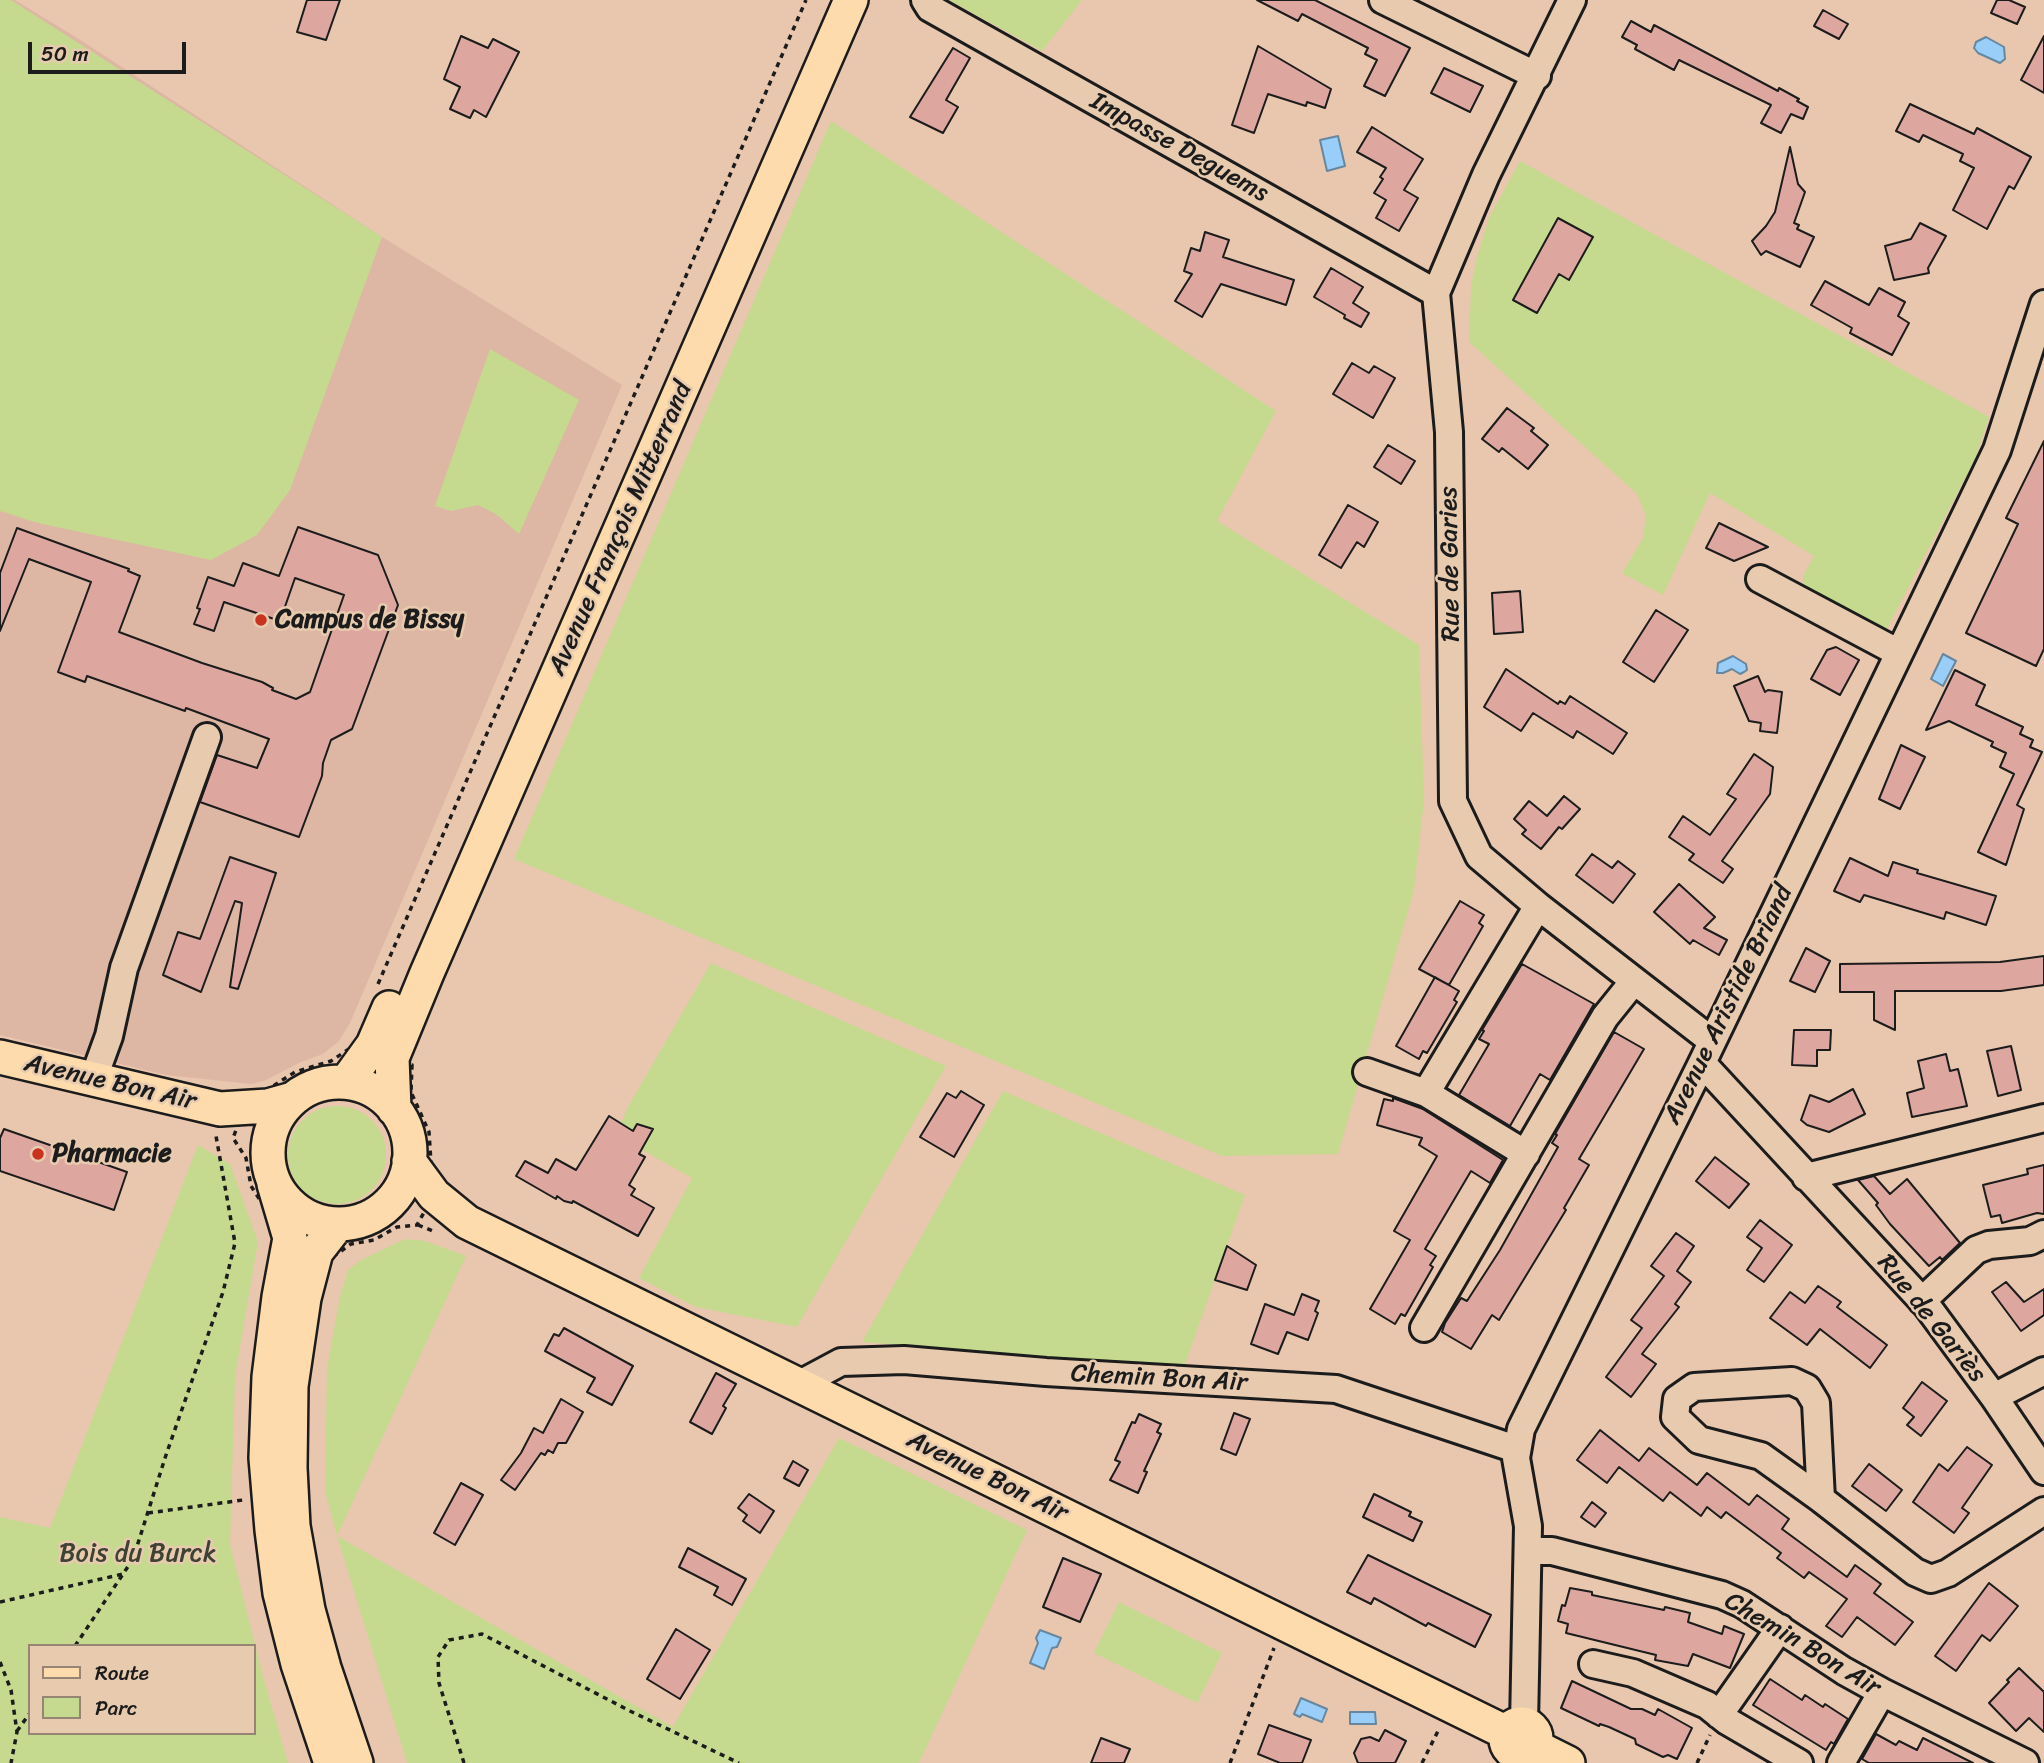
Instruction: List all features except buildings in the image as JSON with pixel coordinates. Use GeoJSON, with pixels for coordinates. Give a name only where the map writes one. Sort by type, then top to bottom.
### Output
{"type":"FeatureCollection","features":[{"type":"Feature","properties":{"kind":"main road","name":"Avenue François Mitterrand"},"geometry":{"type":"LineString","coordinates":[[394,1109],[369,1047],[828,0]]}},
{"type":"Feature","properties":{"kind":"main road","name":"Avenue François Mitterrand"},"geometry":{"type":"LineString","coordinates":[[347,1081],[443,934],[851,0]]}},
{"type":"Feature","properties":{"kind":"main road","name":"Avenue Bon Air"},"geometry":{"type":"LineString","coordinates":[[0,1057],[230,1118],[293,1099]]}},
{"type":"Feature","properties":{"kind":"main road"},"geometry":{"type":"LineString","coordinates":[[230,1118],[271,1169],[285,1200],[300,1213],[318,1222],[337,1225],[355,1223],[373,1216],[388,1205],[400,1190],[408,1170],[410,1148],[405,1127],[394,1109],[380,1096],[347,1081],[307,1090],[293,1099],[281,1112],[273,1128],[271,1169],[290,1238],[302,1250],[304,1298],[291,1386],[289,1468],[293,1527],[308,1610],[356,1763]]}},
{"type":"Feature","properties":{"kind":"main road"},"geometry":{"type":"LineString","coordinates":[[409,1161],[429,1203]]}},
{"type":"Feature","properties":{"kind":"main road","name":"Avenue Bon Air"},"geometry":{"type":"LineString","coordinates":[[373,1216],[429,1203],[1451,1705],[1522,1744],[1568,1763]]}},
{"type":"Feature","properties":{"kind":"main road"},"geometry":{"type":"LineString","coordinates":[[331,1763],[298,1664],[281,1594],[266,1458],[269,1377],[279,1297],[302,1250],[337,1225]]}},
{"type":"Feature","properties":{"kind":"street","name":"Impasse Deguems"},"geometry":{"type":"LineString","coordinates":[[925,0],[930,8],[942,15],[1436,293]]}},
{"type":"Feature","properties":{"kind":"street"},"geometry":{"type":"LineString","coordinates":[[1383,0],[1537,76]]}},
{"type":"Feature","properties":{"kind":"street","name":"Rue de Garies"},"geometry":{"type":"LineString","coordinates":[[1572,0],[1537,76],[1486,175],[1436,293],[1450,432],[1453,801],[1479,856],[1634,981],[1707,1052]]}},
{"type":"Feature","properties":{"kind":"street","name":"Avenue Aristide Briand"},"geometry":{"type":"LineString","coordinates":[[1522,1744],[1528,1526],[1516,1448],[1521,1429],[1707,1052],[1997,450],[2044,304]]}},
{"type":"Feature","properties":{"kind":"street"},"geometry":{"type":"LineString","coordinates":[[1760,579],[1899,653]]}},
{"type":"Feature","properties":{"kind":"street"},"geometry":{"type":"LineString","coordinates":[[93,1080],[109,1036],[124,968],[207,737]]}},
{"type":"Feature","properties":{"kind":"street"},"geometry":{"type":"LineString","coordinates":[[1426,1093],[1538,906]]}},
{"type":"Feature","properties":{"kind":"street"},"geometry":{"type":"LineString","coordinates":[[1424,1328],[1605,1017],[1634,981]]}},
{"type":"Feature","properties":{"kind":"street","name":"Rue de Gariès"},"geometry":{"type":"LineString","coordinates":[[1707,1052],[1806,1177],[1922,1301],[1994,1397],[2044,1471]]}},
{"type":"Feature","properties":{"kind":"street"},"geometry":{"type":"LineString","coordinates":[[1367,1072],[1426,1093],[1526,1154]]}},
{"type":"Feature","properties":{"kind":"street"},"geometry":{"type":"LineString","coordinates":[[1806,1177],[2044,1118]]}},
{"type":"Feature","properties":{"kind":"street"},"geometry":{"type":"LineString","coordinates":[[1922,1301],[1976,1250],[1989,1245],[2030,1241],[2044,1234]]}},
{"type":"Feature","properties":{"kind":"street","name":"Chemin Bon Air"},"geometry":{"type":"LineString","coordinates":[[798,1385],[841,1362],[904,1360],[1046,1372],[1336,1390],[1516,1448]]}},
{"type":"Feature","properties":{"kind":"street"},"geometry":{"type":"LineString","coordinates":[[1994,1397],[2044,1371]]}},
{"type":"Feature","properties":{"kind":"street"},"geometry":{"type":"LineString","coordinates":[[1821,1499],[1816,1403],[1807,1388],[1792,1381],[1694,1387],[1677,1399],[1675,1417],[1699,1440],[1761,1456],[1915,1572],[1931,1579],[1948,1573],[2044,1511]]}},
{"type":"Feature","properties":{"kind":"street","name":"Chemin Bon Air"},"geometry":{"type":"LineString","coordinates":[[1528,1551],[1552,1551],[1722,1595],[1780,1628],[1844,1671],[2025,1763]]}},
{"type":"Feature","properties":{"kind":"street"},"geometry":{"type":"LineString","coordinates":[[1719,1714],[1780,1628]]}},
{"type":"Feature","properties":{"kind":"street"},"geometry":{"type":"LineString","coordinates":[[1593,1664],[1653,1681],[1707,1705],[1799,1763]]}},
{"type":"Feature","properties":{"kind":"street"},"geometry":{"type":"LineString","coordinates":[[1841,1763],[1882,1692]]}},
{"type":"Feature","properties":{"kind":"path"},"geometry":{"type":"LineString","coordinates":[[378,985],[806,0]]}},
{"type":"Feature","properties":{"kind":"path"},"geometry":{"type":"LineString","coordinates":[[76,1644],[133,1559],[223,1292],[235,1243],[230,1118],[250,1094],[267,1090],[295,1072],[369,1047],[411,1065],[411,1092],[429,1132],[431,1163],[441,1182],[417,1224],[397,1227],[374,1240],[351,1244],[334,1256],[279,1244],[271,1217],[251,1186],[246,1158],[233,1138],[230,1118]]}},
{"type":"Feature","properties":{"kind":"path"},"geometry":{"type":"LineString","coordinates":[[148,1513],[248,1499]]}},
{"type":"Feature","properties":{"kind":"path"},"geometry":{"type":"LineString","coordinates":[[0,1602],[123,1574]]}},
{"type":"Feature","properties":{"kind":"path"},"geometry":{"type":"LineString","coordinates":[[1230,1763],[1284,1623]]}},
{"type":"Feature","properties":{"kind":"path"},"geometry":{"type":"LineString","coordinates":[[464,1763],[439,1683],[438,1657],[449,1640],[482,1634],[630,1711],[739,1763]]}},
{"type":"Feature","properties":{"kind":"path"},"geometry":{"type":"LineString","coordinates":[[0,1662],[11,1690],[17,1732],[11,1763]]}},
{"type":"Feature","properties":{"kind":"path"},"geometry":{"type":"LineString","coordinates":[[1422,1763],[1451,1705]]}},
{"type":"Feature","properties":{"kind":"path"},"geometry":{"type":"LineString","coordinates":[[17,1732],[28,1716]]}},
{"type":"Feature","properties":{"kind":"shaded area","name":"Campus de Bissy"},"geometry":{"type":"Polygon","coordinates":[[[0,0],[15,0],[82,41],[382,237],[622,385],[350,1023],[339,1041],[323,1054],[264,1081],[251,1084],[166,1075],[0,1035],[0,0]]]}},
{"type":"Feature","properties":{"kind":"green space"},"geometry":{"type":"Polygon","coordinates":[[[0,0],[11,0],[382,237],[290,490],[257,535],[211,560],[38,523],[0,511],[0,0]]]}},
{"type":"Feature","properties":{"kind":"green space"},"geometry":{"type":"Polygon","coordinates":[[[949,0],[1082,0],[1042,51],[949,0]]]}},
{"type":"Feature","properties":{"kind":"green space"},"geometry":{"type":"Polygon","coordinates":[[[831,121],[1276,411],[1217,521],[1419,645],[1424,800],[1414,890],[1338,1154],[1222,1156],[514,859],[831,121]]]}},
{"type":"Feature","properties":{"kind":"green space"},"geometry":{"type":"Polygon","coordinates":[[[1520,161],[1989,417],[1975,459],[1883,636],[1803,588],[1803,576],[1814,556],[1710,493],[1663,595],[1622,573],[1643,538],[1646,516],[1637,494],[1469,342],[1471,286],[1476,261],[1489,218],[1520,161]]]}},
{"type":"Feature","properties":{"kind":"green space"},"geometry":{"type":"Polygon","coordinates":[[[490,349],[579,400],[519,534],[496,514],[478,505],[451,511],[435,506],[490,349]]]}},
{"type":"Feature","properties":{"kind":"green space"},"geometry":{"type":"Polygon","coordinates":[[[711,963],[946,1066],[797,1327],[696,1307],[639,1278],[692,1178],[616,1135],[628,1107],[711,963]]]}},
{"type":"Feature","properties":{"kind":"green space"},"geometry":{"type":"Polygon","coordinates":[[[1003,1091],[1245,1195],[1184,1367],[862,1342],[1003,1091]]]}},
{"type":"Feature","properties":{"kind":"green space"},"geometry":{"type":"Polygon","coordinates":[[[327,1106],[347,1106],[372,1120],[383,1136],[386,1155],[383,1174],[372,1190],[347,1204],[327,1204],[310,1196],[296,1182],[288,1165],[288,1145],[296,1128],[310,1114],[327,1106]]]}},
{"type":"Feature","properties":{"kind":"green space","name":"Bois du Burck"},"geometry":{"type":"Polygon","coordinates":[[[198,1145],[230,1164],[258,1242],[235,1376],[230,1544],[255,1644],[28,1644],[28,1735],[256,1735],[256,1649],[288,1763],[0,1763],[0,1517],[50,1528],[198,1145]]]}},
{"type":"Feature","properties":{"kind":"green space"},"geometry":{"type":"Polygon","coordinates":[[[405,1239],[425,1241],[466,1256],[337,1536],[325,1491],[327,1368],[340,1297],[348,1270],[361,1260],[405,1239]]]}},
{"type":"Feature","properties":{"kind":"green space"},"geometry":{"type":"Polygon","coordinates":[[[839,1438],[1027,1530],[919,1763],[407,1763],[337,1536],[673,1727],[839,1438]]]}},
{"type":"Feature","properties":{"kind":"green space"},"geometry":{"type":"Polygon","coordinates":[[[1119,1602],[1222,1653],[1197,1703],[1094,1653],[1119,1602]]]}},
{"type":"Feature","properties":{"kind":"water"},"geometry":{"type":"Polygon","coordinates":[[[1986,37],[2004,47],[2005,59],[2000,63],[1978,53],[1974,48],[1976,42],[1986,37]]]}},
{"type":"Feature","properties":{"kind":"water"},"geometry":{"type":"Polygon","coordinates":[[[1338,136],[1345,166],[1327,171],[1320,140],[1338,136]]]}},
{"type":"Feature","properties":{"kind":"water"},"geometry":{"type":"Polygon","coordinates":[[[1943,654],[1956,661],[1943,686],[1931,679],[1943,654]]]}},
{"type":"Feature","properties":{"kind":"water"},"geometry":{"type":"Polygon","coordinates":[[[1733,656],[1746,664],[1747,670],[1740,674],[1732,669],[1717,673],[1718,663],[1733,656]]]}},
{"type":"Feature","properties":{"kind":"water"},"geometry":{"type":"Polygon","coordinates":[[[1040,1630],[1061,1638],[1057,1647],[1052,1648],[1044,1669],[1030,1663],[1040,1630]]]}},
{"type":"Feature","properties":{"kind":"water"},"geometry":{"type":"Polygon","coordinates":[[[1301,1698],[1327,1709],[1322,1722],[1302,1714],[1300,1717],[1294,1714],[1301,1698]]]}},
{"type":"Feature","properties":{"kind":"water"},"geometry":{"type":"Polygon","coordinates":[[[1350,1712],[1375,1712],[1376,1724],[1350,1724],[1350,1712]]]}},
{"type":"Feature","properties":{"kind":"place","name":"Campus de Bissy"},"geometry":{"type":"Point","coordinates":[261,620]}},
{"type":"Feature","properties":{"kind":"place","name":"Pharmacie"},"geometry":{"type":"Point","coordinates":[38,1154]}}]}
